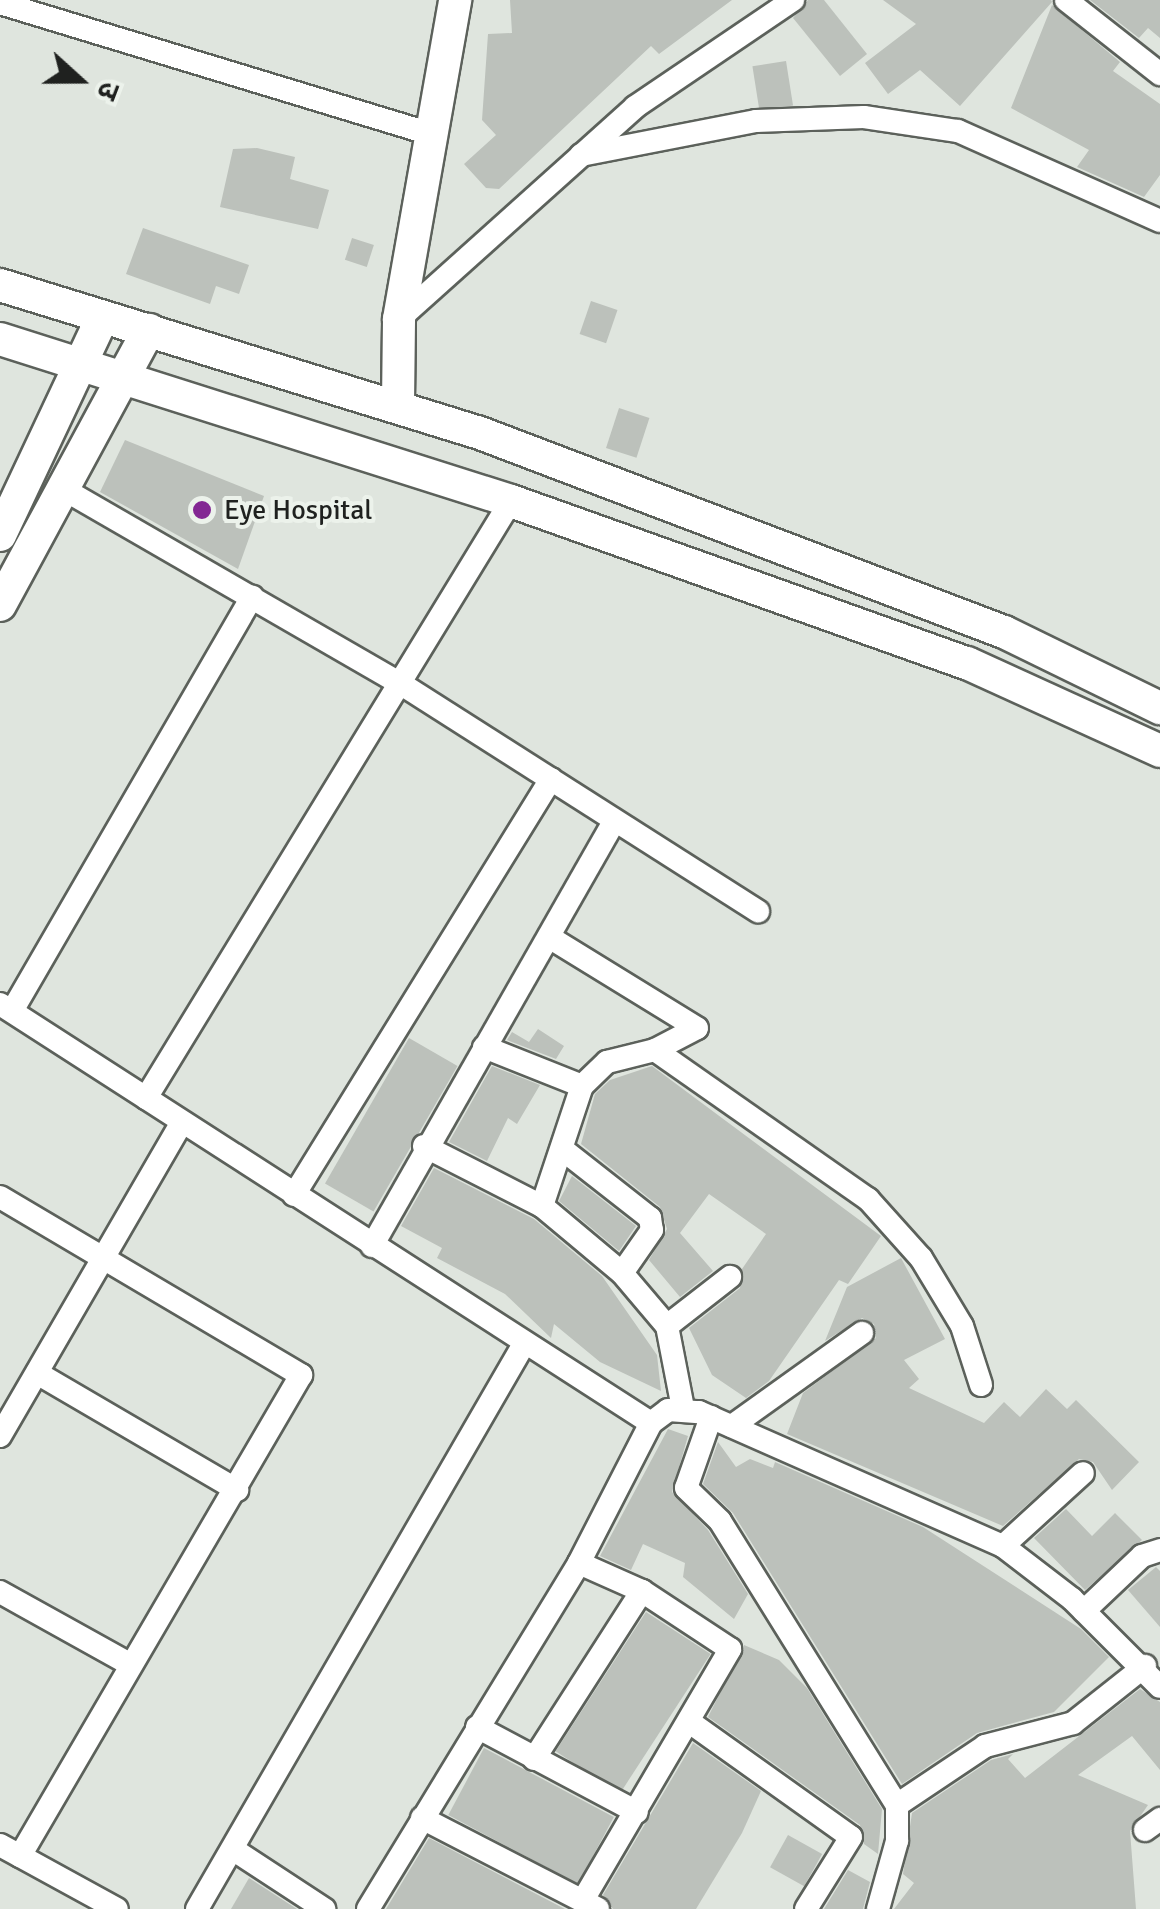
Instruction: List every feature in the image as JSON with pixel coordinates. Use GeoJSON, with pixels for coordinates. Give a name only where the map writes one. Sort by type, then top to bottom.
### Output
{"type":"FeatureCollection","features":[{"type":"Feature","properties":{"kind":"main road"},"geometry":{"type":"LineString","coordinates":[[398,403],[399,319],[455,0]]}},
{"type":"Feature","properties":{"kind":"main road"},"geometry":{"type":"LineString","coordinates":[[0,285],[398,403],[1004,632],[1160,708]]}},
{"type":"Feature","properties":{"kind":"main road"},"geometry":{"type":"LineString","coordinates":[[0,536],[84,367],[102,318]]}},
{"type":"Feature","properties":{"kind":"main road"},"geometry":{"type":"LineString","coordinates":[[0,605],[124,383],[149,330]]}},
{"type":"Feature","properties":{"kind":"main road"},"geometry":{"type":"LineString","coordinates":[[0,339],[124,383],[511,501],[968,662],[1160,752]]}},
{"type":"Feature","properties":{"kind":"street"},"geometry":{"type":"LineString","coordinates":[[399,319],[635,107],[793,0]]}},
{"type":"Feature","properties":{"kind":"street"},"geometry":{"type":"LineString","coordinates":[[1066,0],[1160,74]]}},
{"type":"Feature","properties":{"kind":"street"},"geometry":{"type":"LineString","coordinates":[[0,3],[431,134]]}},
{"type":"Feature","properties":{"kind":"street"},"geometry":{"type":"LineString","coordinates":[[582,155],[756,121],[864,117],[958,131],[1160,220]]}},
{"type":"Feature","properties":{"kind":"street"},"geometry":{"type":"LineString","coordinates":[[65,490],[398,682],[758,911]]}},
{"type":"Feature","properties":{"kind":"street"},"geometry":{"type":"LineString","coordinates":[[146,1098],[511,501]]}},
{"type":"Feature","properties":{"kind":"street"},"geometry":{"type":"LineString","coordinates":[[252,597],[6,1007],[651,1423]]}},
{"type":"Feature","properties":{"kind":"street"},"geometry":{"type":"LineString","coordinates":[[294,1195],[550,779]]}},
{"type":"Feature","properties":{"kind":"street"},"geometry":{"type":"LineString","coordinates":[[372,1246],[424,1146],[614,822]]}},
{"type":"Feature","properties":{"kind":"street"},"geometry":{"type":"LineString","coordinates":[[542,1206],[582,1086],[607,1062],[656,1050],[697,1028],[549,938]]}},
{"type":"Feature","properties":{"kind":"street"},"geometry":{"type":"LineString","coordinates":[[484,1047],[582,1086]]}},
{"type":"Feature","properties":{"kind":"street"},"geometry":{"type":"LineString","coordinates":[[656,1050],[868,1199],[921,1258],[962,1326],[980,1385]]}},
{"type":"Feature","properties":{"kind":"street"},"geometry":{"type":"LineString","coordinates":[[0,1436],[182,1122]]}},
{"type":"Feature","properties":{"kind":"street"},"geometry":{"type":"LineString","coordinates":[[424,1146],[542,1206],[622,1273],[667,1326],[684,1408]]}},
{"type":"Feature","properties":{"kind":"street"},"geometry":{"type":"LineString","coordinates":[[562,1150],[650,1218],[652,1230],[622,1273]]}},
{"type":"Feature","properties":{"kind":"street"},"geometry":{"type":"LineString","coordinates":[[0,1196],[301,1375],[131,1665],[10,1851],[117,1909]]}},
{"type":"Feature","properties":{"kind":"street"},"geometry":{"type":"LineString","coordinates":[[667,1326],[730,1277]]}},
{"type":"Feature","properties":{"kind":"street"},"geometry":{"type":"LineString","coordinates":[[862,1333],[722,1421],[686,1488],[720,1522],[897,1805],[897,1842],[878,1909]]}},
{"type":"Feature","properties":{"kind":"street"},"geometry":{"type":"LineString","coordinates":[[197,1909],[524,1344]]}},
{"type":"Feature","properties":{"kind":"street"},"geometry":{"type":"LineString","coordinates":[[37,1373],[237,1490]]}},
{"type":"Feature","properties":{"kind":"street"},"geometry":{"type":"LineString","coordinates":[[368,1909],[579,1563],[651,1423],[684,1408],[722,1421],[1002,1546],[1084,1611],[1145,1666],[1160,1687]]}},
{"type":"Feature","properties":{"kind":"street"},"geometry":{"type":"LineString","coordinates":[[1002,1546],[1083,1474]]}},
{"type":"Feature","properties":{"kind":"street"},"geometry":{"type":"LineString","coordinates":[[1084,1611],[1142,1556],[1160,1550]]}},
{"type":"Feature","properties":{"kind":"street"},"geometry":{"type":"LineString","coordinates":[[422,1818],[591,1904],[637,1812],[730,1649],[642,1592],[579,1563]]}},
{"type":"Feature","properties":{"kind":"street"},"geometry":{"type":"LineString","coordinates":[[0,1592],[131,1665]]}},
{"type":"Feature","properties":{"kind":"street"},"geometry":{"type":"LineString","coordinates":[[534,1759],[642,1592]]}},
{"type":"Feature","properties":{"kind":"street"},"geometry":{"type":"LineString","coordinates":[[897,1805],[985,1746],[1074,1723],[1145,1666]]}},
{"type":"Feature","properties":{"kind":"street"},"geometry":{"type":"LineString","coordinates":[[691,1723],[851,1836],[806,1909]]}},
{"type":"Feature","properties":{"kind":"street"},"geometry":{"type":"LineString","coordinates":[[477,1727],[637,1812]]}},
{"type":"Feature","properties":{"kind":"street"},"geometry":{"type":"LineString","coordinates":[[234,1850],[324,1909]]}},
{"type":"Feature","properties":{"kind":"building"},"geometry":{"type":"Polygon","coordinates":[[[510,0],[732,0],[659,54],[651,46],[499,189],[486,188],[464,164],[496,135],[482,120],[488,34],[512,33],[510,0]]]}},
{"type":"Feature","properties":{"kind":"building"},"geometry":{"type":"Polygon","coordinates":[[[808,0],[824,0],[867,54],[840,76],[793,18],[808,0]]]}},
{"type":"Feature","properties":{"kind":"building"},"geometry":{"type":"Polygon","coordinates":[[[883,0],[1052,2],[960,106],[920,70],[888,94],[865,63],[916,24],[883,0]]]}},
{"type":"Feature","properties":{"kind":"building"},"geometry":{"type":"Polygon","coordinates":[[[1090,0],[1160,0],[1160,38],[1148,28],[1139,38],[1090,0]]]}},
{"type":"Feature","properties":{"kind":"building"},"geometry":{"type":"Polygon","coordinates":[[[1052,5],[1120,62],[1113,71],[1160,104],[1160,175],[1144,197],[1077,167],[1089,150],[1011,108],[1052,5]]]}},
{"type":"Feature","properties":{"kind":"building"},"geometry":{"type":"Polygon","coordinates":[[[786,61],[793,105],[759,111],[752,66],[786,61]]]}},
{"type":"Feature","properties":{"kind":"building"},"geometry":{"type":"Polygon","coordinates":[[[257,148],[295,157],[290,179],[329,190],[318,229],[220,207],[233,149],[257,148]]]}},
{"type":"Feature","properties":{"kind":"building"},"geometry":{"type":"Polygon","coordinates":[[[143,228],[249,265],[239,294],[216,286],[210,304],[126,274],[143,228]]]}},
{"type":"Feature","properties":{"kind":"building"},"geometry":{"type":"Polygon","coordinates":[[[352,238],[374,245],[367,267],[345,260],[352,238]]]}},
{"type":"Feature","properties":{"kind":"building"},"geometry":{"type":"Polygon","coordinates":[[[591,301],[617,310],[606,343],[580,334],[591,301]]]}},
{"type":"Feature","properties":{"kind":"building"},"geometry":{"type":"Polygon","coordinates":[[[619,408],[649,418],[636,458],[606,448],[619,408]]]}},
{"type":"Feature","properties":{"kind":"building"},"geometry":{"type":"Polygon","coordinates":[[[125,440],[264,496],[238,569],[100,492],[125,440]]]}},
{"type":"Feature","properties":{"kind":"building"},"geometry":{"type":"Polygon","coordinates":[[[538,1029],[564,1046],[556,1059],[507,1040],[512,1032],[529,1042],[538,1029]]]}},
{"type":"Feature","properties":{"kind":"building"},"geometry":{"type":"Polygon","coordinates":[[[409,1038],[457,1066],[373,1211],[325,1183],[409,1038]]]}},
{"type":"Feature","properties":{"kind":"building"},"geometry":{"type":"Polygon","coordinates":[[[492,1066],[540,1085],[517,1124],[508,1118],[487,1161],[449,1142],[492,1066]]]}},
{"type":"Feature","properties":{"kind":"building"},"geometry":{"type":"Polygon","coordinates":[[[652,1066],[881,1236],[848,1284],[839,1280],[769,1381],[746,1398],[712,1375],[689,1328],[740,1288],[742,1269],[766,1234],[709,1194],[680,1233],[713,1271],[680,1297],[649,1260],[667,1229],[660,1207],[581,1144],[595,1094],[610,1080],[652,1066]]]}},
{"type":"Feature","properties":{"kind":"building"},"geometry":{"type":"Polygon","coordinates":[[[434,1168],[534,1219],[602,1276],[657,1355],[661,1391],[600,1362],[554,1324],[551,1338],[505,1294],[437,1258],[442,1248],[401,1226],[434,1168]]]}},
{"type":"Feature","properties":{"kind":"building"},"geometry":{"type":"Polygon","coordinates":[[[572,1176],[636,1226],[619,1251],[559,1201],[572,1176]]]}},
{"type":"Feature","properties":{"kind":"building"},"geometry":{"type":"Polygon","coordinates":[[[901,1258],[945,1339],[904,1360],[919,1379],[909,1388],[984,1423],[1004,1402],[1020,1417],[1046,1389],[1067,1409],[1076,1400],[1139,1462],[1112,1490],[1093,1462],[1079,1459],[1003,1526],[787,1434],[803,1393],[876,1338],[874,1324],[862,1318],[825,1341],[847,1287],[901,1258]]]}},
{"type":"Feature","properties":{"kind":"building"},"geometry":{"type":"Polygon","coordinates":[[[668,1429],[688,1436],[672,1492],[708,1530],[748,1594],[734,1619],[683,1577],[685,1563],[643,1544],[631,1570],[600,1556],[668,1429]]]}},
{"type":"Feature","properties":{"kind":"building"},"geometry":{"type":"Polygon","coordinates":[[[718,1442],[736,1467],[750,1459],[773,1468],[775,1462],[923,1527],[1081,1629],[1109,1657],[1054,1712],[977,1733],[902,1784],[733,1513],[703,1484],[718,1442]]]}},
{"type":"Feature","properties":{"kind":"building"},"geometry":{"type":"Polygon","coordinates":[[[1066,1509],[1092,1536],[1115,1513],[1142,1540],[1085,1590],[1034,1538],[1066,1509]]]}},
{"type":"Feature","properties":{"kind":"building"},"geometry":{"type":"Polygon","coordinates":[[[1156,1567],[1160,1571],[1160,1627],[1128,1590],[1156,1567]]]}},
{"type":"Feature","properties":{"kind":"building"},"geometry":{"type":"Polygon","coordinates":[[[646,1612],[711,1654],[620,1793],[556,1751],[646,1612]]]}},
{"type":"Feature","properties":{"kind":"building"},"geometry":{"type":"Polygon","coordinates":[[[744,1645],[779,1660],[807,1688],[882,1809],[878,1854],[864,1844],[860,1825],[708,1717],[744,1645]]]}},
{"type":"Feature","properties":{"kind":"building"},"geometry":{"type":"Polygon","coordinates":[[[1140,1689],[1160,1702],[1160,1770],[1132,1736],[1078,1775],[1148,1805],[1130,1831],[1136,1909],[894,1909],[914,1883],[903,1874],[912,1813],[991,1760],[1013,1754],[1008,1759],[1025,1778],[1140,1689]]]}},
{"type":"Feature","properties":{"kind":"building"},"geometry":{"type":"Polygon","coordinates":[[[693,1743],[761,1791],[742,1833],[696,1909],[613,1909],[603,1895],[693,1743]]]}},
{"type":"Feature","properties":{"kind":"building"},"geometry":{"type":"Polygon","coordinates":[[[484,1748],[614,1817],[578,1884],[448,1815],[484,1748]]]}},
{"type":"Feature","properties":{"kind":"building"},"geometry":{"type":"Polygon","coordinates":[[[788,1835],[822,1854],[804,1886],[770,1867],[788,1835]]]}},
{"type":"Feature","properties":{"kind":"building"},"geometry":{"type":"Polygon","coordinates":[[[429,1838],[565,1909],[386,1909],[429,1838]]]}},
{"type":"Feature","properties":{"kind":"building"},"geometry":{"type":"Polygon","coordinates":[[[848,1870],[870,1882],[863,1909],[824,1909],[848,1870]]]}},
{"type":"Feature","properties":{"kind":"building"},"geometry":{"type":"Polygon","coordinates":[[[249,1878],[297,1909],[231,1909],[249,1878]]]}},
{"type":"Feature","properties":{"kind":"place","name":"Eye Hospital"},"geometry":{"type":"Point","coordinates":[202,510]}}]}
